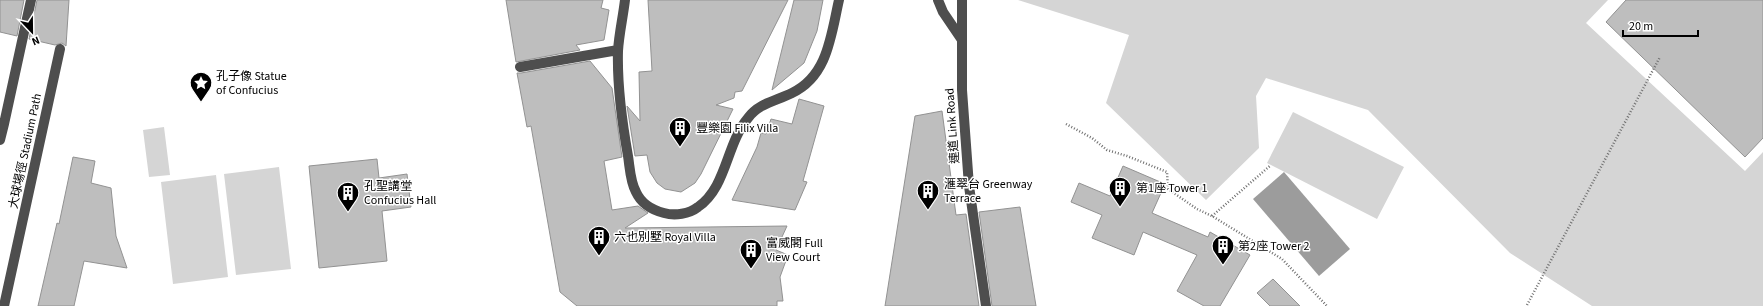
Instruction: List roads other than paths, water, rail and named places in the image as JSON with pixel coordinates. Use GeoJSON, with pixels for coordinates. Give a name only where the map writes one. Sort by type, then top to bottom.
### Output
{"type":"FeatureCollection","features":[{"type":"Feature","properties":{"kind":"street"},"geometry":{"type":"LineString","coordinates":[[0,140],[2,123],[31,0]]}},
{"type":"Feature","properties":{"kind":"street"},"geometry":{"type":"LineString","coordinates":[[625,0],[618,50],[621,115],[632,178],[636,192],[645,204],[656,211],[670,215],[685,213],[698,208],[708,198],[716,185],[741,127],[748,117],[768,102],[793,92],[805,85],[814,76],[822,64],[827,52],[838,0]]}},
{"type":"Feature","properties":{"kind":"street"},"geometry":{"type":"LineString","coordinates":[[938,0],[943,12],[962,40]]}},
{"type":"Feature","properties":{"kind":"street","name":"連道 Link Road"},"geometry":{"type":"LineString","coordinates":[[962,0],[962,90],[969,186],[986,306]]}},
{"type":"Feature","properties":{"kind":"street","name":"大球場徑 Stadium Path"},"geometry":{"type":"LineString","coordinates":[[4,306],[4,285],[60,49]]}},
{"type":"Feature","properties":{"kind":"street"},"geometry":{"type":"LineString","coordinates":[[520,67],[618,50]]}},
{"type":"Feature","properties":{"kind":"place","name":"孔子像 Statue of Confucius"},"geometry":{"type":"Point","coordinates":[201,102]}},
{"type":"Feature","properties":{"kind":"place","name":"豐樂園 Filix Villa"},"geometry":{"type":"Point","coordinates":[680,148]}},
{"type":"Feature","properties":{"kind":"place","name":"第1座 Tower 1"},"geometry":{"type":"Point","coordinates":[1120,208]}},
{"type":"Feature","properties":{"kind":"place","name":"滙翠台 Greenway Terrace"},"geometry":{"type":"Point","coordinates":[928,210]}},
{"type":"Feature","properties":{"kind":"place","name":"孔聖講堂 Confucius Hall"},"geometry":{"type":"Point","coordinates":[348,212]}},
{"type":"Feature","properties":{"kind":"place","name":"六也別墅 Royal Villa"},"geometry":{"type":"Point","coordinates":[599,256]}},
{"type":"Feature","properties":{"kind":"place","name":"第2座 Tower 2"},"geometry":{"type":"Point","coordinates":[1223,266]}},
{"type":"Feature","properties":{"kind":"place","name":"富威閣 Full View Court"},"geometry":{"type":"Point","coordinates":[751,270]}}]}
